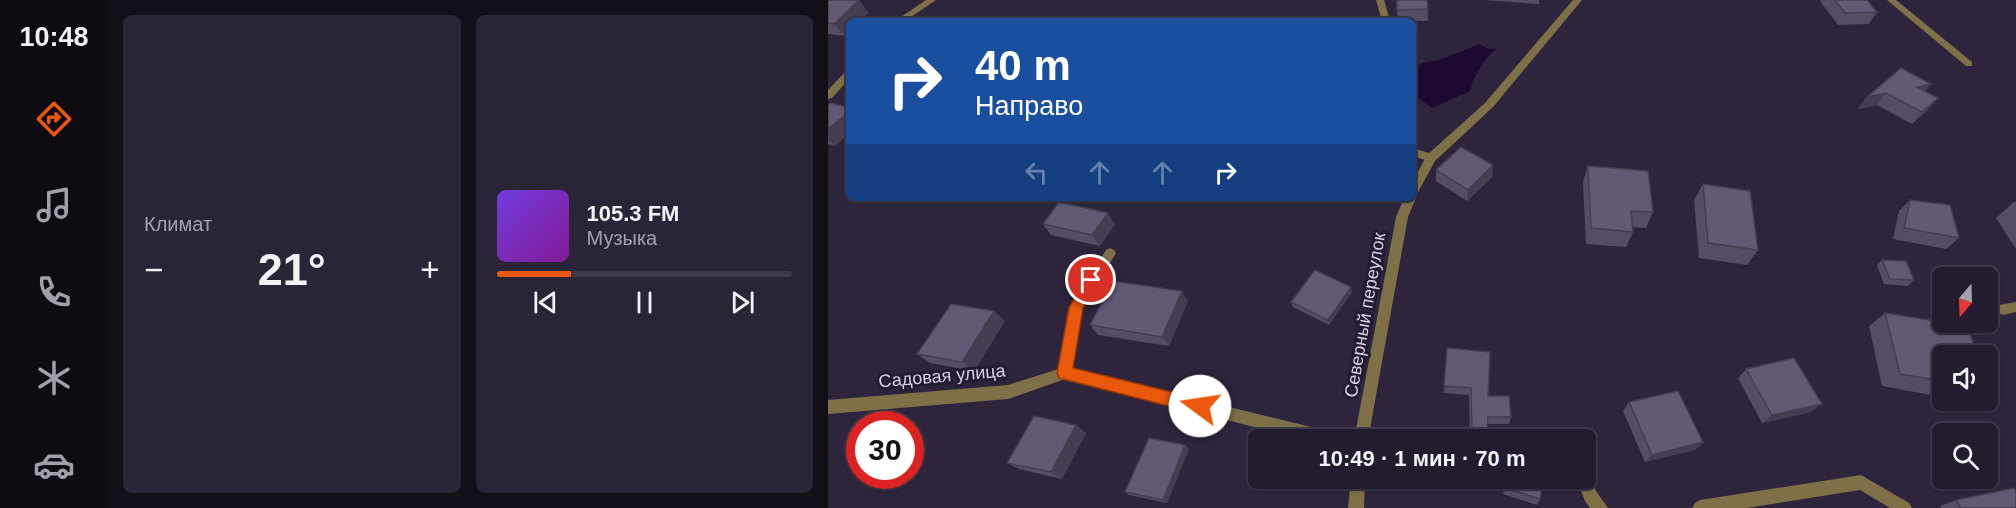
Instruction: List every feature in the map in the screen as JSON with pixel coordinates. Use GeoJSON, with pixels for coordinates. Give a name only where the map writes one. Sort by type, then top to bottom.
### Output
{"type":"FeatureCollection","features":[{"type":"Feature","properties":{"kind":"street"},"geometry":{"type":"LineString","coordinates":[[904,18],[932,0]]}},
{"type":"Feature","properties":{"kind":"street"},"geometry":{"type":"LineString","coordinates":[[1380,0],[1385,18]]}},
{"type":"Feature","properties":{"kind":"street"},"geometry":{"type":"LineString","coordinates":[[1416,186],[1431,158],[1489,105],[1578,0]]}},
{"type":"Feature","properties":{"kind":"street"},"geometry":{"type":"LineString","coordinates":[[1891,0],[1969,64]]}},
{"type":"Feature","properties":{"kind":"street"},"geometry":{"type":"LineString","coordinates":[[828,96],[846,76]]}},
{"type":"Feature","properties":{"kind":"street"},"geometry":{"type":"LineString","coordinates":[[1416,153],[1431,158]]}},
{"type":"Feature","properties":{"kind":"street","name":"Северный переулок"},"geometry":{"type":"LineString","coordinates":[[1363,429],[1402,217],[1409,201]]}},
{"type":"Feature","properties":{"kind":"street"},"geometry":{"type":"LineString","coordinates":[[1110,253],[1076,308],[1065,373],[1292,429]]}},
{"type":"Feature","properties":{"kind":"street","name":"Садовая улица"},"geometry":{"type":"LineString","coordinates":[[828,406],[1008,392],[1065,373]]}},
{"type":"Feature","properties":{"kind":"street"},"geometry":{"type":"LineString","coordinates":[[1700,508],[1861,482],[1904,508]]}},
{"type":"Feature","properties":{"kind":"street"},"geometry":{"type":"LineString","coordinates":[[1356,508],[1357,489]]}},
{"type":"Feature","properties":{"kind":"street"},"geometry":{"type":"LineString","coordinates":[[1587,489],[1600,508]]}},
{"type":"Feature","properties":{"kind":"shaded area"},"geometry":{"type":"Polygon","coordinates":[[[1480,44],[1488,49],[1497,48],[1480,68],[1470,91],[1432,108],[1416,96],[1416,68],[1422,63],[1439,60],[1480,44]]]}},
{"type":"Feature","properties":{"kind":"building"},"geometry":{"type":"Polygon","coordinates":[[[828,0],[859,0],[834,24],[828,23],[828,0]]]}},
{"type":"Feature","properties":{"kind":"building"},"geometry":{"type":"Polygon","coordinates":[[[1397,0],[1427,0],[1428,9],[1397,10],[1397,0]]]}},
{"type":"Feature","properties":{"kind":"building"},"geometry":{"type":"Polygon","coordinates":[[[1835,0],[1867,0],[1877,12],[1845,13],[1835,0]]]}},
{"type":"Feature","properties":{"kind":"building"},"geometry":{"type":"Polygon","coordinates":[[[1901,68],[1931,84],[1917,87],[1938,98],[1922,112],[1886,93],[1867,97],[1901,68]]]}},
{"type":"Feature","properties":{"kind":"building"},"geometry":{"type":"Polygon","coordinates":[[[831,103],[846,107],[846,114],[828,129],[828,105],[831,103]]]}},
{"type":"Feature","properties":{"kind":"building"},"geometry":{"type":"Polygon","coordinates":[[[1461,147],[1493,165],[1468,190],[1436,170],[1461,147]]]}},
{"type":"Feature","properties":{"kind":"building"},"geometry":{"type":"Polygon","coordinates":[[[1588,166],[1648,171],[1653,212],[1631,211],[1633,232],[1591,228],[1588,166]]]}},
{"type":"Feature","properties":{"kind":"building"},"geometry":{"type":"Polygon","coordinates":[[[1703,184],[1750,191],[1758,250],[1708,243],[1703,184]]]}},
{"type":"Feature","properties":{"kind":"building"},"geometry":{"type":"Polygon","coordinates":[[[1910,200],[1950,205],[1959,238],[1904,228],[1910,200]]]}},
{"type":"Feature","properties":{"kind":"building"},"geometry":{"type":"Polygon","coordinates":[[[1059,202],[1108,213],[1092,235],[1043,224],[1059,202]]]}},
{"type":"Feature","properties":{"kind":"building"},"geometry":{"type":"Polygon","coordinates":[[[1882,260],[1906,261],[1914,280],[1890,279],[1882,260]]]}},
{"type":"Feature","properties":{"kind":"building"},"geometry":{"type":"Polygon","coordinates":[[[1315,270],[1351,287],[1328,320],[1291,302],[1315,270]]]}},
{"type":"Feature","properties":{"kind":"building"},"geometry":{"type":"Polygon","coordinates":[[[1113,281],[1182,291],[1162,337],[1090,325],[1113,281]]]}},
{"type":"Feature","properties":{"kind":"building"},"geometry":{"type":"Polygon","coordinates":[[[951,304],[994,311],[962,362],[917,354],[951,304]]]}},
{"type":"Feature","properties":{"kind":"building"},"geometry":{"type":"Polygon","coordinates":[[[1885,313],[1932,320],[1932,333],[1970,333],[1974,345],[1932,345],[1932,379],[1900,374],[1885,313]]]}},
{"type":"Feature","properties":{"kind":"building"},"geometry":{"type":"Polygon","coordinates":[[[1447,348],[1490,352],[1488,396],[1509,396],[1511,417],[1488,417],[1487,429],[1472,429],[1471,388],[1444,386],[1447,348]]]}},
{"type":"Feature","properties":{"kind":"building"},"geometry":{"type":"Polygon","coordinates":[[[1794,358],[1822,404],[1772,415],[1746,369],[1794,358]]]}},
{"type":"Feature","properties":{"kind":"building"},"geometry":{"type":"Polygon","coordinates":[[[1678,391],[1703,442],[1652,455],[1629,402],[1678,391]]]}},
{"type":"Feature","properties":{"kind":"building"},"geometry":{"type":"Polygon","coordinates":[[[1034,416],[1076,425],[1051,472],[1007,463],[1034,416]]]}},
{"type":"Feature","properties":{"kind":"building"},"geometry":{"type":"Polygon","coordinates":[[[1149,438],[1185,445],[1163,500],[1125,492],[1149,438]]]}},
{"type":"Feature","properties":{"kind":"building"},"geometry":{"type":"Polygon","coordinates":[[[2014,488],[2016,508],[1961,508],[1956,500],[2014,488]]]}},
{"type":"Feature","properties":{"kind":"building"},"geometry":{"type":"Polygon","coordinates":[[[1508,489],[1542,489],[1540,499],[1508,489]]]}},
{"type":"Feature","properties":{"kind":"route"},"geometry":{"type":"LineString","coordinates":[[1091,280],[1076,308],[1065,373],[1200,406]]}}]}
